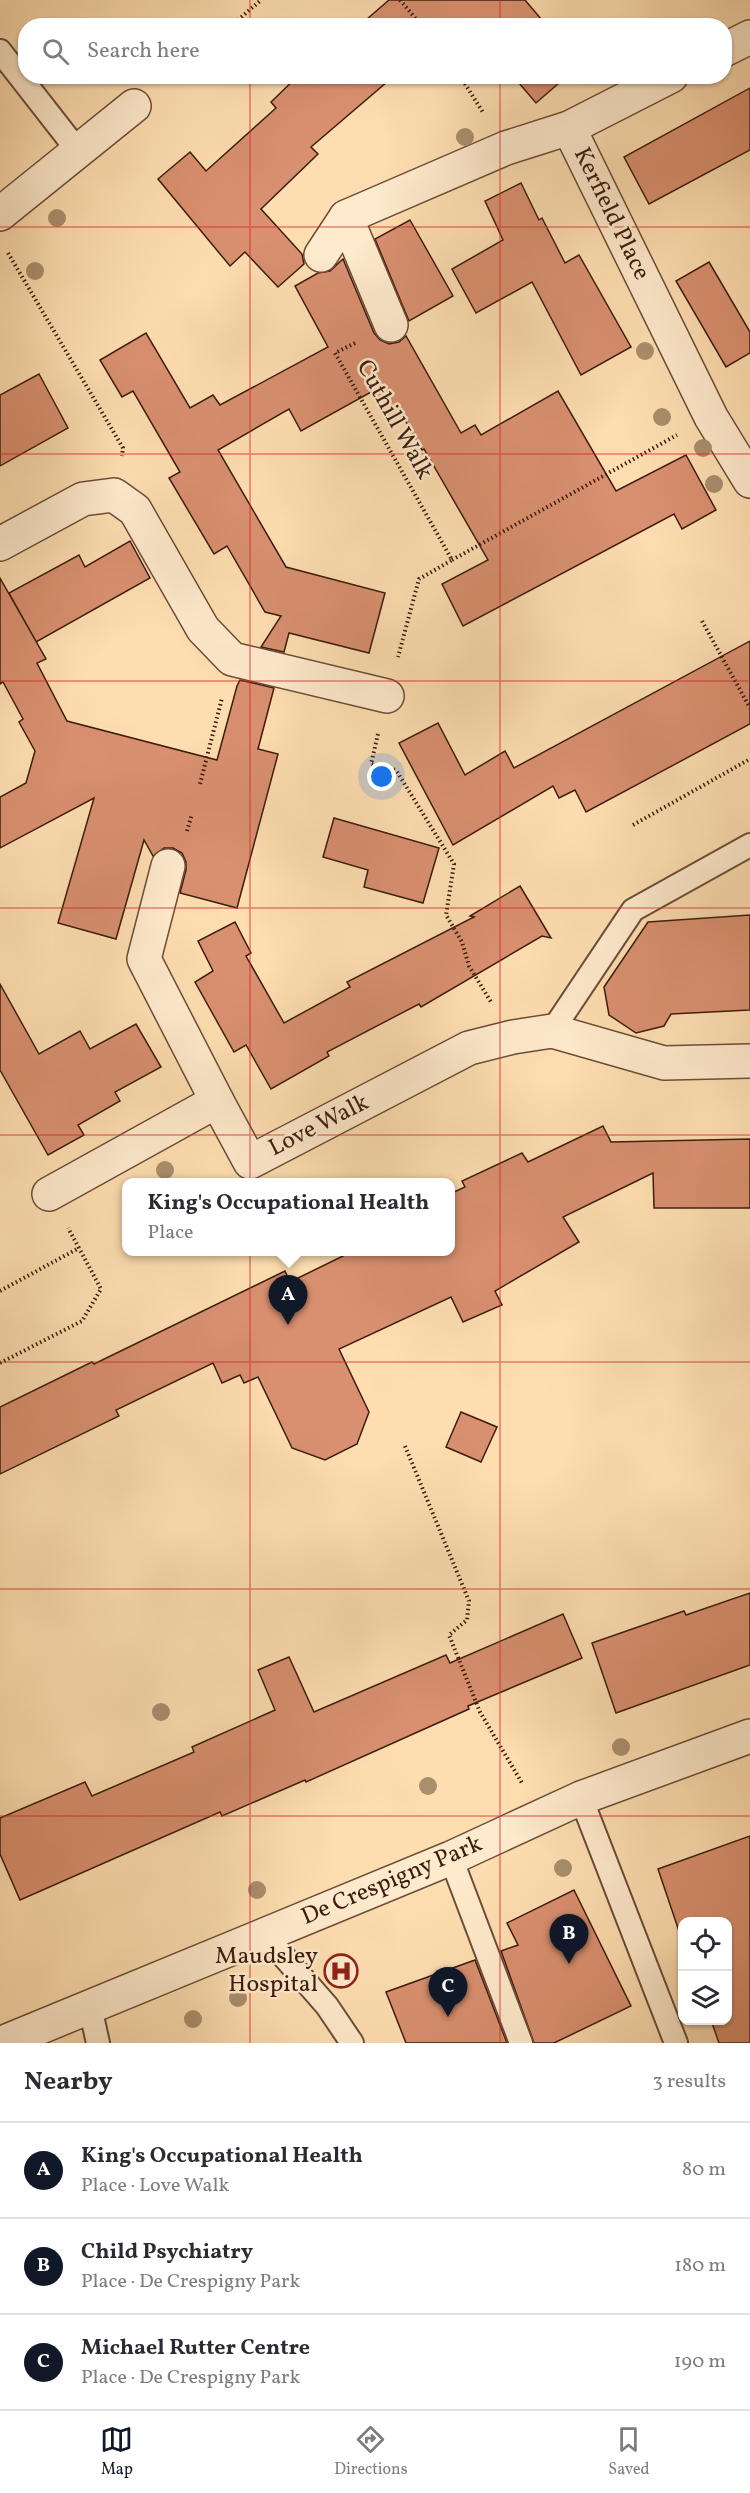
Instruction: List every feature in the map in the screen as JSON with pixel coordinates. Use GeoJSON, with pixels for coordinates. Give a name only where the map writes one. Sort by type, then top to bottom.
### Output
{"type":"FeatureCollection","features":[{"type":"Feature","properties":{"kind":"street"},"geometry":{"type":"LineString","coordinates":[[732,46],[750,37]]}},
{"type":"Feature","properties":{"kind":"street"},"geometry":{"type":"LineString","coordinates":[[569,128],[655,84]]}},
{"type":"Feature","properties":{"kind":"street"},"geometry":{"type":"LineString","coordinates":[[0,214],[134,106]]}},
{"type":"Feature","properties":{"kind":"street","name":"Kerfield Place"},"geometry":{"type":"LineString","coordinates":[[346,218],[506,148],[569,128],[711,417],[750,480]]}},
{"type":"Feature","properties":{"kind":"street"},"geometry":{"type":"LineString","coordinates":[[321,255],[346,218]]}},
{"type":"Feature","properties":{"kind":"street"},"geometry":{"type":"LineString","coordinates":[[346,218],[391,325]]}},
{"type":"Feature","properties":{"kind":"street"},"geometry":{"type":"LineString","coordinates":[[0,544],[83,499],[114,495],[135,510],[203,629],[232,659],[387,696]]}},
{"type":"Feature","properties":{"kind":"street"},"geometry":{"type":"LineString","coordinates":[[49,1194],[217,1101],[144,959],[168,866]]}},
{"type":"Feature","properties":{"kind":"street","name":"Love Walk"},"geometry":{"type":"LineString","coordinates":[[217,1101],[250,1162],[469,1048],[513,1037],[552,1031],[664,1063],[750,1061]]}},
{"type":"Feature","properties":{"kind":"street","name":"De Crespigny Park"},"geometry":{"type":"LineString","coordinates":[[3,2043],[451,1858],[581,1798],[750,1736]]}},
{"type":"Feature","properties":{"kind":"lane"},"geometry":{"type":"LineString","coordinates":[[0,51],[18,74]]}},
{"type":"Feature","properties":{"kind":"lane"},"geometry":{"type":"LineString","coordinates":[[26,84],[78,151]]}},
{"type":"Feature","properties":{"kind":"lane"},"geometry":{"type":"LineString","coordinates":[[552,1031],[633,910],[750,845]]}},
{"type":"Feature","properties":{"kind":"lane"},"geometry":{"type":"LineString","coordinates":[[581,1798],[676,2043]]}},
{"type":"Feature","properties":{"kind":"lane"},"geometry":{"type":"LineString","coordinates":[[451,1858],[521,2043]]}},
{"type":"Feature","properties":{"kind":"lane"},"geometry":{"type":"LineString","coordinates":[[265,1935],[327,2006],[352,2043]]}},
{"type":"Feature","properties":{"kind":"lane"},"geometry":{"type":"LineString","coordinates":[[90,2007],[98,2043]]}},
{"type":"Feature","properties":{"kind":"lane"},"geometry":{"type":"LineString","coordinates":[[0,2029],[3,2043]]}},
{"type":"Feature","properties":{"kind":"path"},"geometry":{"type":"LineString","coordinates":[[240,18],[261,0]]}},
{"type":"Feature","properties":{"kind":"path"},"geometry":{"type":"LineString","coordinates":[[400,0],[415,18]]}},
{"type":"Feature","properties":{"kind":"path"},"geometry":{"type":"LineString","coordinates":[[5,248],[123,448]]}},
{"type":"Feature","properties":{"kind":"path","name":"Cuthill Walk"},"geometry":{"type":"LineString","coordinates":[[391,325],[335,353],[452,560]]}},
{"type":"Feature","properties":{"kind":"path"},"geometry":{"type":"LineString","coordinates":[[513,1037],[469,966],[462,942],[446,915],[454,864],[396,770],[371,764],[419,579],[711,417]]}},
{"type":"Feature","properties":{"kind":"path"},"geometry":{"type":"LineString","coordinates":[[702,621],[750,708]]}},
{"type":"Feature","properties":{"kind":"path"},"geometry":{"type":"LineString","coordinates":[[200,784],[232,659]]}},
{"type":"Feature","properties":{"kind":"path"},"geometry":{"type":"LineString","coordinates":[[633,825],[750,759]]}},
{"type":"Feature","properties":{"kind":"path"},"geometry":{"type":"LineString","coordinates":[[0,1363],[82,1321],[101,1289],[49,1194]]}},
{"type":"Feature","properties":{"kind":"path"},"geometry":{"type":"LineString","coordinates":[[0,1291],[79,1248]]}},
{"type":"Feature","properties":{"kind":"path"},"geometry":{"type":"LineString","coordinates":[[405,1446],[469,1601],[467,1620],[448,1635],[480,1713],[540,1815]]}},
{"type":"Feature","properties":{"kind":"building"},"geometry":{"type":"Polygon","coordinates":[[[389,0],[525,0],[540,18],[368,18],[389,0]]]}},
{"type":"Feature","properties":{"kind":"building"},"geometry":{"type":"Polygon","coordinates":[[[290,84],[385,84],[311,147],[318,154],[261,209],[302,254],[304,264],[278,287],[245,252],[230,266],[158,179],[190,152],[206,171],[276,108],[271,102],[290,84]]]}},
{"type":"Feature","properties":{"kind":"building"},"geometry":{"type":"Polygon","coordinates":[[[520,84],[558,84],[536,103],[520,84]]]}},
{"type":"Feature","properties":{"kind":"building"},"geometry":{"type":"Polygon","coordinates":[[[750,88],[750,150],[649,204],[624,157],[750,88]]]}},
{"type":"Feature","properties":{"kind":"building"},"geometry":{"type":"Polygon","coordinates":[[[521,183],[539,220],[542,218],[565,263],[579,255],[631,347],[581,375],[532,282],[476,313],[452,269],[503,240],[485,201],[521,183]]]}},
{"type":"Feature","properties":{"kind":"building"},"geometry":{"type":"Polygon","coordinates":[[[410,220],[453,296],[409,321],[375,239],[410,220]]]}},
{"type":"Feature","properties":{"kind":"building"},"geometry":{"type":"Polygon","coordinates":[[[343,259],[374,333],[380,340],[389,344],[399,342],[406,336],[461,433],[475,425],[481,435],[558,391],[616,491],[686,455],[716,510],[682,529],[674,514],[463,626],[442,584],[488,560],[398,408],[386,417],[371,392],[301,431],[289,409],[218,450],[286,567],[385,593],[369,653],[289,633],[284,652],[261,647],[281,616],[265,612],[227,546],[214,554],[169,478],[180,472],[133,391],[122,397],[100,360],[146,333],[190,408],[213,395],[220,405],[328,347],[295,286],[318,273],[330,271],[343,259]]]}},
{"type":"Feature","properties":{"kind":"building"},"geometry":{"type":"Polygon","coordinates":[[[709,262],[750,332],[750,353],[726,367],[676,281],[709,262]]]}},
{"type":"Feature","properties":{"kind":"building"},"geometry":{"type":"Polygon","coordinates":[[[39,374],[68,428],[0,466],[0,395],[39,374]]]}},
{"type":"Feature","properties":{"kind":"building"},"geometry":{"type":"Polygon","coordinates":[[[130,541],[150,578],[36,642],[9,593],[79,555],[85,567],[130,541]]]}},
{"type":"Feature","properties":{"kind":"building"},"geometry":{"type":"Polygon","coordinates":[[[0,578],[46,659],[37,663],[67,721],[217,760],[240,680],[274,688],[258,749],[278,754],[237,908],[180,893],[186,870],[186,862],[182,853],[173,848],[164,848],[153,856],[144,840],[116,939],[58,923],[94,798],[0,848],[0,797],[26,783],[35,751],[19,722],[23,719],[3,682],[0,684],[0,578]]]}},
{"type":"Feature","properties":{"kind":"building"},"geometry":{"type":"Polygon","coordinates":[[[750,641],[750,724],[586,812],[575,790],[559,798],[553,786],[453,845],[399,743],[438,723],[465,775],[505,751],[514,768],[750,641]]]}},
{"type":"Feature","properties":{"kind":"building"},"geometry":{"type":"Polygon","coordinates":[[[334,818],[439,848],[423,903],[364,887],[368,870],[323,857],[334,818]]]}},
{"type":"Feature","properties":{"kind":"building"},"geometry":{"type":"Polygon","coordinates":[[[520,886],[551,938],[542,936],[421,1007],[419,1004],[327,1052],[329,1056],[271,1089],[246,1045],[234,1052],[195,982],[213,971],[198,941],[235,922],[251,953],[246,956],[284,1023],[350,987],[347,982],[474,917],[470,916],[520,886]]]}},
{"type":"Feature","properties":{"kind":"building"},"geometry":{"type":"Polygon","coordinates":[[[750,915],[750,1010],[671,1014],[664,1026],[636,1033],[609,1015],[604,987],[648,922],[750,915]]]}},
{"type":"Feature","properties":{"kind":"building"},"geometry":{"type":"Polygon","coordinates":[[[0,984],[39,1054],[80,1031],[90,1049],[136,1024],[161,1067],[115,1092],[120,1101],[78,1125],[84,1135],[48,1155],[0,1070],[0,984]]]}},
{"type":"Feature","properties":{"kind":"building"},"geometry":{"type":"Polygon","coordinates":[[[603,1126],[611,1142],[750,1139],[750,1208],[654,1208],[653,1173],[563,1217],[579,1242],[495,1291],[502,1305],[463,1322],[451,1297],[339,1349],[369,1412],[357,1444],[325,1460],[292,1448],[258,1377],[244,1383],[240,1375],[222,1383],[213,1363],[116,1410],[119,1416],[0,1474],[0,1407],[285,1271],[290,1282],[343,1256],[455,1256],[455,1192],[465,1187],[462,1181],[522,1153],[528,1162],[603,1126]]]}},
{"type":"Feature","properties":{"kind":"building"},"geometry":{"type":"Polygon","coordinates":[[[461,1412],[497,1427],[481,1462],[446,1447],[461,1412]]]}},
{"type":"Feature","properties":{"kind":"building"},"geometry":{"type":"Polygon","coordinates":[[[750,1593],[750,1665],[616,1713],[592,1643],[684,1611],[686,1615],[750,1593]]]}},
{"type":"Feature","properties":{"kind":"building"},"geometry":{"type":"Polygon","coordinates":[[[563,1614],[582,1658],[468,1706],[469,1709],[306,1782],[305,1780],[222,1816],[220,1812],[20,1900],[0,1854],[0,1818],[85,1782],[92,1796],[194,1752],[192,1747],[275,1710],[258,1670],[289,1657],[314,1712],[446,1655],[450,1663],[563,1614]]]}},
{"type":"Feature","properties":{"kind":"building"},"geometry":{"type":"Polygon","coordinates":[[[750,1836],[750,2043],[719,2043],[713,2025],[732,2025],[732,1917],[678,1917],[678,1928],[658,1869],[750,1836]]]}},
{"type":"Feature","properties":{"kind":"building"},"geometry":{"type":"Polygon","coordinates":[[[574,1890],[631,2006],[554,2043],[534,2043],[501,1951],[518,1945],[507,1923],[574,1890]]]}},
{"type":"Feature","properties":{"kind":"building"},"geometry":{"type":"Polygon","coordinates":[[[475,1960],[507,2043],[406,2043],[386,1992],[475,1960]]]}},
{"type":"Feature","properties":{"kind":"place","name":"King's Occupational Health"},"geometry":{"type":"Point","coordinates":[288,1325]}},
{"type":"Feature","properties":{"kind":"place","name":"Child Psychiatry"},"geometry":{"type":"Point","coordinates":[569,1964]}},
{"type":"Feature","properties":{"kind":"place","name":"Maudsley Hospital"},"geometry":{"type":"Point","coordinates":[341,1971]}},
{"type":"Feature","properties":{"kind":"place","name":"Michael Rutter Centre"},"geometry":{"type":"Point","coordinates":[448,2017]}}]}
